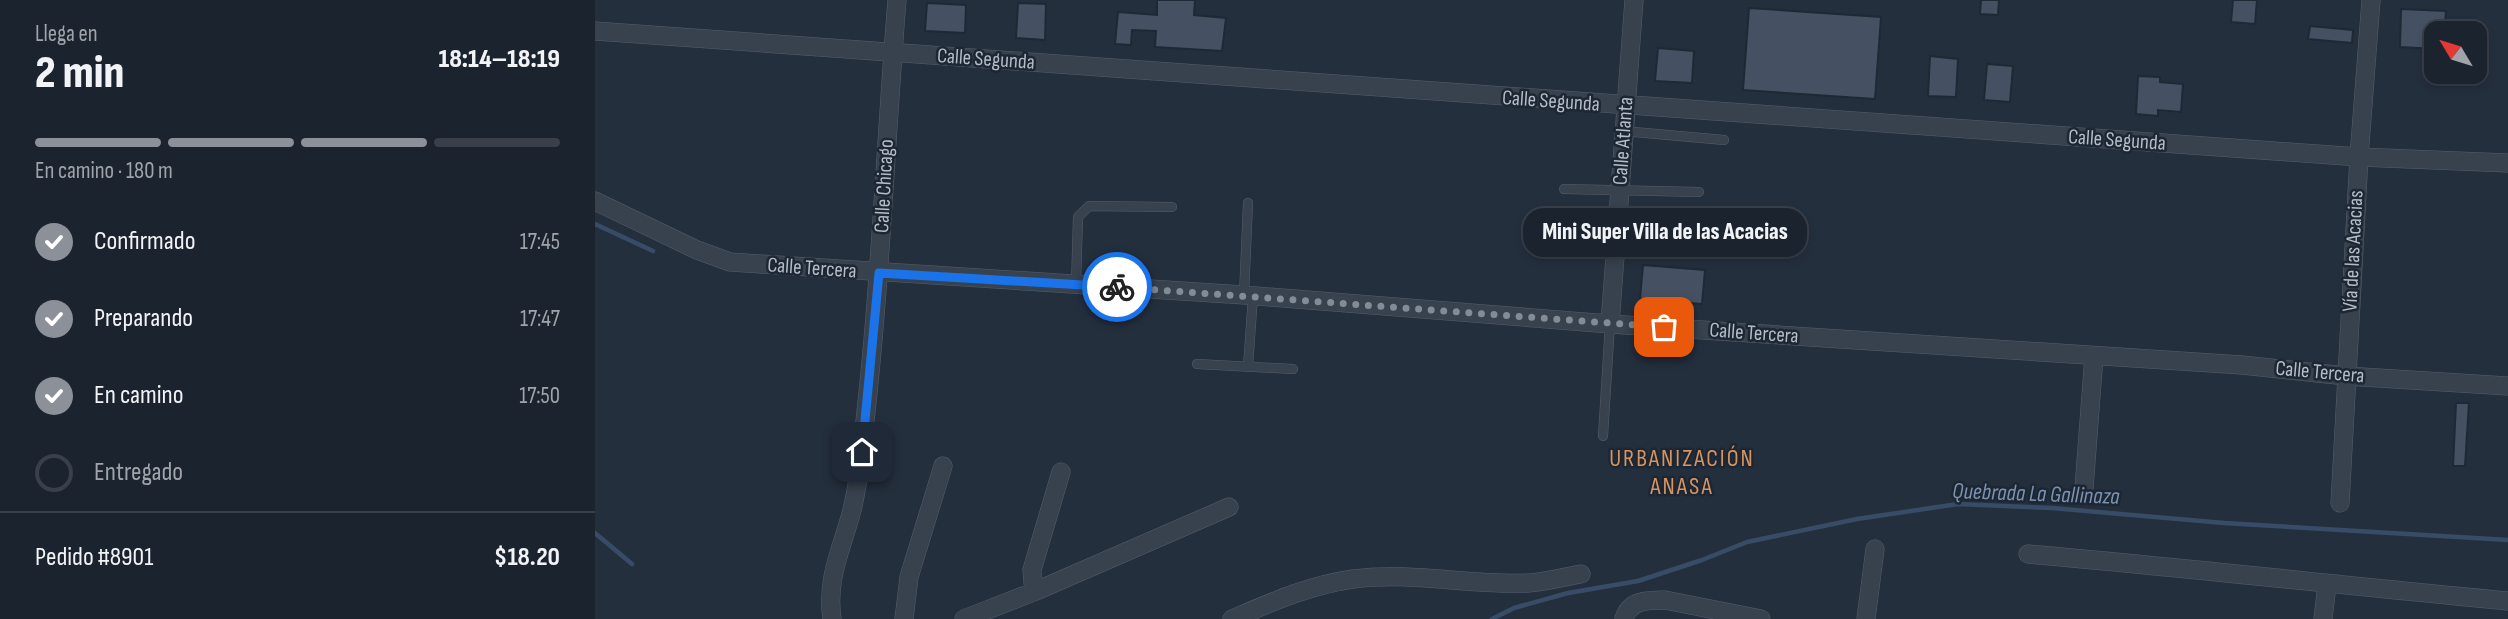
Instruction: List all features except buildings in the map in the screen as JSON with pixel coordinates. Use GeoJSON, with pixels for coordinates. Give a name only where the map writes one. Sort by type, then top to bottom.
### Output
{"type":"FeatureCollection","features":[{"type":"Feature","properties":{"kind":"street","name":"Calle Chicago"},"geometry":{"type":"LineString","coordinates":[[832,619],[830,598],[833,569],[851,512],[859,474],[879,273],[897,0]]}},
{"type":"Feature","properties":{"kind":"street","name":"Calle Atlanta"},"geometry":{"type":"LineString","coordinates":[[1610,324],[1633,0]]}},
{"type":"Feature","properties":{"kind":"street","name":"Vía de las Acacias"},"geometry":{"type":"LineString","coordinates":[[2340,503],[2359,157],[2371,0]]}},
{"type":"Feature","properties":{"kind":"street","name":"Calle Segunda"},"geometry":{"type":"LineString","coordinates":[[595,31],[2359,157],[2508,163]]}},
{"type":"Feature","properties":{"kind":"street","name":"Calle Tercera"},"geometry":{"type":"LineString","coordinates":[[595,201],[697,250],[730,262],[1249,295],[1610,324],[2242,365],[2346,376],[2508,386]]}},
{"type":"Feature","properties":{"kind":"street"},"geometry":{"type":"LineString","coordinates":[[2084,488],[2094,356]]}},
{"type":"Feature","properties":{"kind":"street"},"geometry":{"type":"LineString","coordinates":[[904,619],[909,577],[943,466]]}},
{"type":"Feature","properties":{"kind":"street"},"geometry":{"type":"LineString","coordinates":[[1036,591],[1032,570],[1061,472]]}},
{"type":"Feature","properties":{"kind":"street"},"geometry":{"type":"LineString","coordinates":[[964,619],[1036,591],[1230,507]]}},
{"type":"Feature","properties":{"kind":"street"},"geometry":{"type":"LineString","coordinates":[[1866,619],[1875,550]]}},
{"type":"Feature","properties":{"kind":"street"},"geometry":{"type":"LineString","coordinates":[[2028,554],[2508,601]]}},
{"type":"Feature","properties":{"kind":"street"},"geometry":{"type":"LineString","coordinates":[[1232,619],[1290,594],[1322,584],[1355,579],[1385,576],[1529,583],[1581,574]]}},
{"type":"Feature","properties":{"kind":"street"},"geometry":{"type":"LineString","coordinates":[[2323,619],[2327,584]]}},
{"type":"Feature","properties":{"kind":"street"},"geometry":{"type":"LineString","coordinates":[[1624,617],[1637,603],[1665,600],[1761,619]]}},
{"type":"Feature","properties":{"kind":"lane"},"geometry":{"type":"LineString","coordinates":[[1623,131],[1724,140]]}},
{"type":"Feature","properties":{"kind":"lane"},"geometry":{"type":"LineString","coordinates":[[1564,190],[1699,192]]}},
{"type":"Feature","properties":{"kind":"lane"},"geometry":{"type":"LineString","coordinates":[[1248,203],[1248,367]]}},
{"type":"Feature","properties":{"kind":"lane"},"geometry":{"type":"LineString","coordinates":[[1076,285],[1078,217],[1083,210],[1089,206],[1172,207]]}},
{"type":"Feature","properties":{"kind":"lane"},"geometry":{"type":"LineString","coordinates":[[1603,436],[1610,324]]}},
{"type":"Feature","properties":{"kind":"lane"},"geometry":{"type":"LineString","coordinates":[[1197,363],[1293,369]]}},
{"type":"Feature","properties":{"kind":"waterway"},"geometry":{"type":"LineString","coordinates":[[595,224],[653,251]]}},
{"type":"Feature","properties":{"kind":"waterway","name":"Quebrada La Gallinaza"},"geometry":{"type":"LineString","coordinates":[[1492,619],[1514,608],[1568,593],[1638,581],[1747,542],[1857,519],[1958,504],[2052,508],[2224,523],[2508,540]]}},
{"type":"Feature","properties":{"kind":"waterway","name":"Quebrada La Gallinaza"},"geometry":{"type":"LineString","coordinates":[[595,533],[632,564]]}},
{"type":"Feature","properties":{"kind":"way so far"},"geometry":{"type":"LineString","coordinates":[[1117,287],[1664,327]]}},
{"type":"Feature","properties":{"kind":"place","name":"Mini Super Villa de las Acacias"},"geometry":{"type":"Point","coordinates":[1664,327]}},
{"type":"Feature","properties":{"kind":"district","name":"URBANIZACIÓN ANASA"},"geometry":{"type":"Point","coordinates":[1682,472]}},
{"type":"Feature","properties":{"kind":"route"},"geometry":{"type":"LineString","coordinates":[[862,452],[879,273],[1117,287]]}}]}
